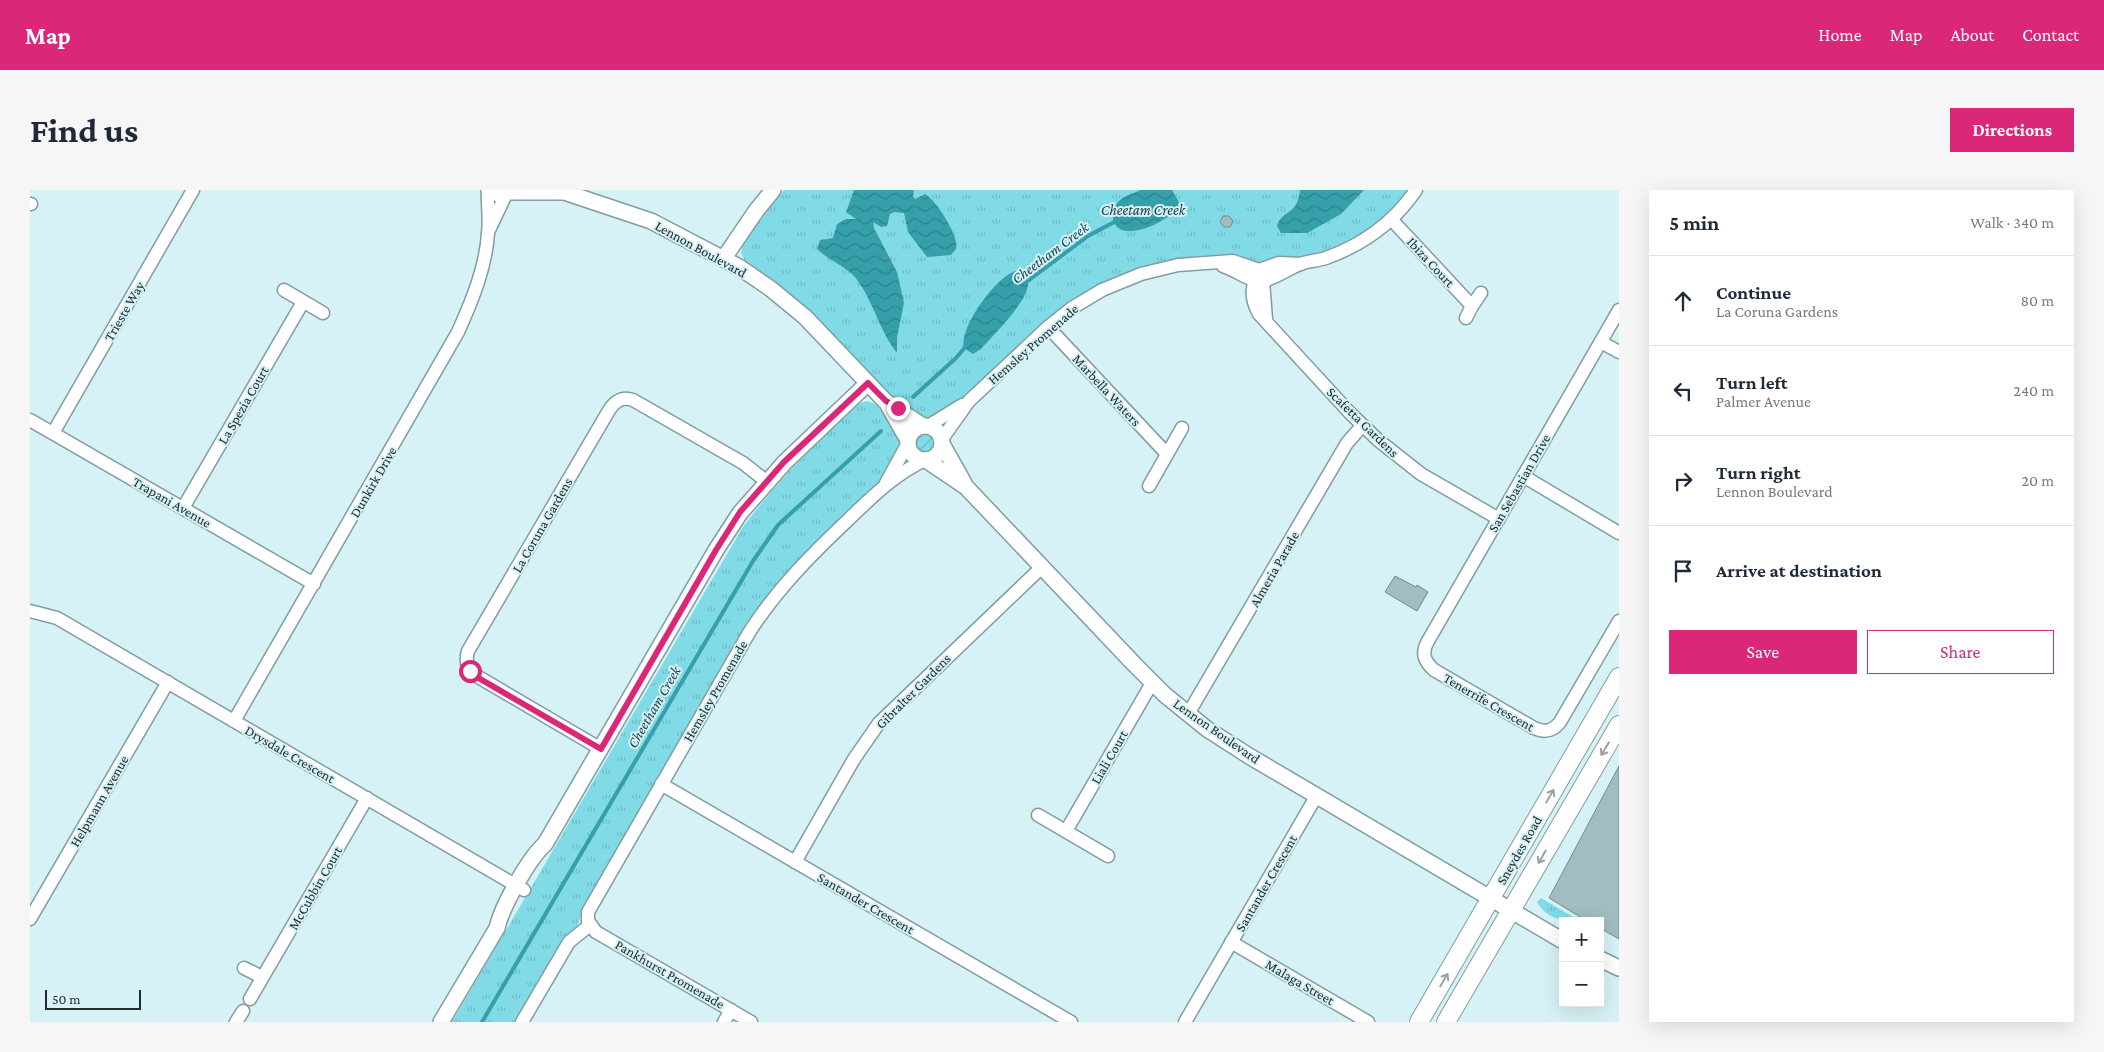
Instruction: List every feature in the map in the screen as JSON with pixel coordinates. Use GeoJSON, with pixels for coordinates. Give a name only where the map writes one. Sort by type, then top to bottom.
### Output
{"type":"FeatureCollection","features":[{"type":"Feature","properties":{"kind":"main road","name":"Sneydes Road"},"geometry":{"type":"LineString","coordinates":[[1419,1022],[1619,677]]}},
{"type":"Feature","properties":{"kind":"main road","name":"Sneydes Road"},"geometry":{"type":"LineString","coordinates":[[1446,1022],[1619,725]]}},
{"type":"Feature","properties":{"kind":"street","name":"Trieste Way"},"geometry":{"type":"LineString","coordinates":[[53,433],[193,190]]}},
{"type":"Feature","properties":{"kind":"street","name":"Lennon Boulevard"},"geometry":{"type":"LineString","coordinates":[[488,190],[497,194],[508,191],[560,191],[651,221],[724,258],[771,289],[805,317],[886,401],[925,426]]}},
{"type":"Feature","properties":{"kind":"street","name":"Dunkirk Drive"},"geometry":{"type":"LineString","coordinates":[[234,721],[458,332],[478,280],[488,233],[488,190]]}},
{"type":"Feature","properties":{"kind":"street"},"geometry":{"type":"LineString","coordinates":[[724,258],[756,211],[773,190]]}},
{"type":"Feature","properties":{"kind":"street"},"geometry":{"type":"LineString","coordinates":[[1259,277],[1269,268],[1279,263],[1301,264],[1324,258],[1349,248],[1391,219],[1416,190]]}},
{"type":"Feature","properties":{"kind":"street","name":"Dunkirk Drive"},"geometry":{"type":"LineString","coordinates":[[488,233],[508,191]]}},
{"type":"Feature","properties":{"kind":"street","name":"Ibiza Court"},"geometry":{"type":"LineString","coordinates":[[1391,219],[1472,306]]}},
{"type":"Feature","properties":{"kind":"street","name":"Hemsley Promenade"},"geometry":{"type":"LineString","coordinates":[[942,442],[969,401],[1048,327],[1087,298],[1119,282],[1162,268],[1233,260],[1259,277]]}},
{"type":"Feature","properties":{"kind":"street","name":"Scafetta Gardens"},"geometry":{"type":"LineString","coordinates":[[1259,277],[1252,287],[1259,314],[1362,426],[1421,474],[1498,519]]}},
{"type":"Feature","properties":{"kind":"street"},"geometry":{"type":"LineString","coordinates":[[284,290],[322,313]]}},
{"type":"Feature","properties":{"kind":"street"},"geometry":{"type":"LineString","coordinates":[[1466,318],[1481,293]]}},
{"type":"Feature","properties":{"kind":"street","name":"La Spezia Court"},"geometry":{"type":"LineString","coordinates":[[183,508],[303,302]]}},
{"type":"Feature","properties":{"kind":"street","name":"San Sebastian Drive"},"geometry":{"type":"LineString","coordinates":[[1424,658],[1424,651],[1428,641],[1619,310]]}},
{"type":"Feature","properties":{"kind":"street","name":"Marbella Waters"},"geometry":{"type":"LineString","coordinates":[[1048,327],[1167,454]]}},
{"type":"Feature","properties":{"kind":"street"},"geometry":{"type":"LineString","coordinates":[[1601,342],[1619,352]]}},
{"type":"Feature","properties":{"kind":"street"},"geometry":{"type":"LineString","coordinates":[[441,1022],[497,928],[507,919],[520,888],[544,853],[545,844],[728,530],[766,481],[868,383]]}},
{"type":"Feature","properties":{"kind":"street","name":"La Coruna Gardens"},"geometry":{"type":"LineString","coordinates":[[601,749],[475,676],[468,668],[466,661],[468,651],[608,412],[618,400],[624,398],[633,400],[742,463],[766,481]]}},
{"type":"Feature","properties":{"kind":"street","name":"Lennon Boulevard"},"geometry":{"type":"LineString","coordinates":[[886,401],[908,442]]}},
{"type":"Feature","properties":{"kind":"street","name":"Hemsley Promenade"},"geometry":{"type":"LineString","coordinates":[[925,426],[969,401]]}},
{"type":"Feature","properties":{"kind":"street","name":"Trapani Avenue"},"geometry":{"type":"LineString","coordinates":[[30,420],[314,584]]}},
{"type":"Feature","properties":{"kind":"street"},"geometry":{"type":"LineString","coordinates":[[925,426],[938,431],[942,442],[938,455],[926,460],[912,454],[908,442],[912,431],[925,426]]}},
{"type":"Feature","properties":{"kind":"street","name":"Almeria Parade"},"geometry":{"type":"LineString","coordinates":[[1188,714],[1347,444],[1362,426]]}},
{"type":"Feature","properties":{"kind":"street"},"geometry":{"type":"LineString","coordinates":[[1148,486],[1182,428]]}},
{"type":"Feature","properties":{"kind":"street","name":"Hemsley Promenade"},"geometry":{"type":"LineString","coordinates":[[885,485],[908,442]]}},
{"type":"Feature","properties":{"kind":"street","name":"Lennon Boulevard"},"geometry":{"type":"LineString","coordinates":[[942,442],[966,487]]}},
{"type":"Feature","properties":{"kind":"street","name":"Lennon Boulevard"},"geometry":{"type":"LineString","coordinates":[[926,460],[966,487],[1152,682],[1188,714],[1242,752],[1559,939]]}},
{"type":"Feature","properties":{"kind":"street","name":"Hemsley Promenade"},"geometry":{"type":"LineString","coordinates":[[590,924],[588,914],[590,906],[750,631],[778,590],[885,485],[926,460]]}},
{"type":"Feature","properties":{"kind":"street"},"geometry":{"type":"LineString","coordinates":[[1523,476],[1619,533]]}},
{"type":"Feature","properties":{"kind":"street","name":"Gibralter Gardens"},"geometry":{"type":"LineString","coordinates":[[795,862],[854,759],[879,723],[1042,567]]}},
{"type":"Feature","properties":{"kind":"street","name":"Drysdale Crescent"},"geometry":{"type":"LineString","coordinates":[[30,603],[44,608],[56,618],[520,888]]}},
{"type":"Feature","properties":{"kind":"street","name":"Drysdale Crescent"},"geometry":{"type":"LineString","coordinates":[[30,611],[56,618]]}},
{"type":"Feature","properties":{"kind":"street","name":"Tenerrife Crescent"},"geometry":{"type":"LineString","coordinates":[[1424,658],[1434,670],[1534,728],[1546,731],[1556,727],[1560,722],[1619,621]]}},
{"type":"Feature","properties":{"kind":"street","name":"Helpmann Avenue"},"geometry":{"type":"LineString","coordinates":[[30,919],[168,682]]}},
{"type":"Feature","properties":{"kind":"street","name":"Liali Court"},"geometry":{"type":"LineString","coordinates":[[1066,831],[1152,682]]}},
{"type":"Feature","properties":{"kind":"street","name":"Santander Crescent"},"geometry":{"type":"LineString","coordinates":[[661,784],[1071,1022]]}},
{"type":"Feature","properties":{"kind":"street","name":"Santander Crescent"},"geometry":{"type":"LineString","coordinates":[[1185,1022],[1317,795]]}},
{"type":"Feature","properties":{"kind":"street","name":"McCubbin Court"},"geometry":{"type":"LineString","coordinates":[[250,999],[367,798]]}},
{"type":"Feature","properties":{"kind":"street"},"geometry":{"type":"LineString","coordinates":[[1038,814],[1108,856]]}},
{"type":"Feature","properties":{"kind":"street"},"geometry":{"type":"LineString","coordinates":[[522,1022],[569,942],[590,924]]}},
{"type":"Feature","properties":{"kind":"street","name":"Pankhurst Promenade"},"geometry":{"type":"LineString","coordinates":[[590,924],[598,933],[751,1022]]}},
{"type":"Feature","properties":{"kind":"street","name":"Malaga Street"},"geometry":{"type":"LineString","coordinates":[[1231,942],[1368,1022]]}},
{"type":"Feature","properties":{"kind":"street"},"geometry":{"type":"LineString","coordinates":[[1604,961],[1619,968]]}},
{"type":"Feature","properties":{"kind":"street"},"geometry":{"type":"LineString","coordinates":[[244,968],[262,977]]}},
{"type":"Feature","properties":{"kind":"street"},"geometry":{"type":"LineString","coordinates":[[724,1022],[731,1010]]}},
{"type":"Feature","properties":{"kind":"green space"},"geometry":{"type":"Polygon","coordinates":[[[784,190],[1409,190],[1385,217],[1363,235],[1324,254],[1264,266],[1241,259],[1113,279],[958,404],[931,418],[925,418],[910,412],[810,312],[745,261],[741,253],[743,243],[784,190]]]}},
{"type":"Feature","properties":{"kind":"green space"},"geometry":{"type":"Polygon","coordinates":[[[867,401],[883,411],[901,440],[901,445],[884,477],[809,550],[764,601],[583,909],[577,927],[516,1022],[452,1022],[743,527],[797,463],[849,411],[867,401]]]}},
{"type":"Feature","properties":{"kind":"green space"},"geometry":{"type":"Polygon","coordinates":[[[925,434],[931,437],[934,443],[931,449],[925,452],[919,449],[916,443],[919,437],[925,434]]]}},
{"type":"Feature","properties":{"kind":"green space"},"geometry":{"type":"Polygon","coordinates":[[[1541,898],[1573,917],[1555,918],[1545,912],[1537,902],[1541,898]]]}},
{"type":"Feature","properties":{"kind":"water"},"geometry":{"type":"Polygon","coordinates":[[[854,190],[914,190],[913,196],[915,199],[925,194],[941,211],[951,228],[956,243],[956,249],[951,255],[927,257],[908,232],[904,213],[894,212],[890,214],[887,226],[881,227],[873,222],[874,228],[897,272],[904,303],[897,337],[897,353],[885,335],[867,295],[855,277],[817,249],[820,240],[833,238],[837,224],[846,219],[856,219],[846,212],[854,190]]]}},
{"type":"Feature","properties":{"kind":"water","name":"Cheetam Creek"},"geometry":{"type":"Polygon","coordinates":[[[1141,190],[1172,190],[1180,204],[1177,211],[1143,229],[1127,231],[1120,229],[1115,225],[1113,217],[1118,202],[1127,195],[1141,190]]]}},
{"type":"Feature","properties":{"kind":"water"},"geometry":{"type":"Polygon","coordinates":[[[1300,190],[1364,190],[1341,214],[1307,233],[1281,233],[1277,226],[1279,221],[1296,205],[1300,190]]]}},
{"type":"Feature","properties":{"kind":"water"},"geometry":{"type":"Polygon","coordinates":[[[1016,271],[1028,281],[1024,297],[1002,326],[981,349],[973,354],[964,348],[964,339],[973,316],[989,292],[1008,275],[1016,271]]]}},
{"type":"Feature","properties":{"kind":"building"},"geometry":{"type":"Polygon","coordinates":[[[1223,216],[1229,216],[1233,221],[1230,227],[1224,227],[1220,222],[1223,216]]]}},
{"type":"Feature","properties":{"kind":"building"},"geometry":{"type":"Polygon","coordinates":[[[1395,576],[1428,592],[1417,611],[1385,592],[1395,576]]]}},
{"type":"Feature","properties":{"kind":"building"},"geometry":{"type":"Polygon","coordinates":[[[1619,766],[1619,939],[1604,930],[1604,917],[1580,917],[1549,898],[1619,766]]]}},
{"type":"Feature","properties":{"kind":"waterway","name":"Cheetham Creek"},"geometry":{"type":"LineString","coordinates":[[1025,283],[1088,236],[1118,220]]}},
{"type":"Feature","properties":{"kind":"waterway","name":"Cheetham Creek"},"geometry":{"type":"LineString","coordinates":[[913,397],[956,358],[967,345]]}},
{"type":"Feature","properties":{"kind":"waterway","name":"Cheetham Creek"},"geometry":{"type":"LineString","coordinates":[[482,1022],[753,561],[778,525],[881,431]]}},
{"type":"Feature","properties":{"kind":"route"},"geometry":{"type":"LineString","coordinates":[[470,671],[475,676],[601,749],[728,530],[757,492],[784,462],[868,383],[886,401],[898,408]]}}]}
